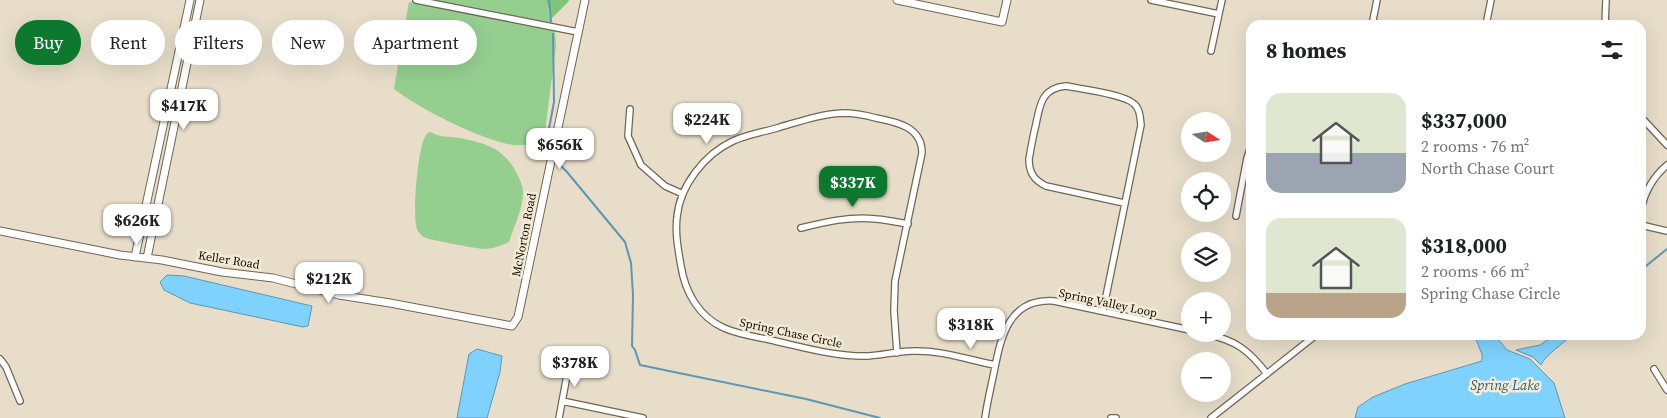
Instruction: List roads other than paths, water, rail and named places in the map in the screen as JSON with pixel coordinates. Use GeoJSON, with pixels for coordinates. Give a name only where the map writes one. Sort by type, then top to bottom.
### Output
{"type":"FeatureCollection","features":[{"type":"Feature","properties":{"kind":"street"},"geometry":{"type":"LineString","coordinates":[[135,257],[190,0]]}},
{"type":"Feature","properties":{"kind":"street"},"geometry":{"type":"LineString","coordinates":[[147,258],[200,0]]}},
{"type":"Feature","properties":{"kind":"street"},"geometry":{"type":"LineString","coordinates":[[416,0],[578,32]]}},
{"type":"Feature","properties":{"kind":"street","name":"McNorton Road"},"geometry":{"type":"LineString","coordinates":[[512,326],[518,317],[585,0]]}},
{"type":"Feature","properties":{"kind":"street"},"geometry":{"type":"LineString","coordinates":[[897,0],[1002,22],[1006,0]]}},
{"type":"Feature","properties":{"kind":"street"},"geometry":{"type":"LineString","coordinates":[[1151,0],[1219,14]]}},
{"type":"Feature","properties":{"kind":"street"},"geometry":{"type":"LineString","coordinates":[[1211,50],[1222,0]]}},
{"type":"Feature","properties":{"kind":"street"},"geometry":{"type":"LineString","coordinates":[[1373,20],[1377,0]]}},
{"type":"Feature","properties":{"kind":"street"},"geometry":{"type":"LineString","coordinates":[[1487,20],[1491,0]]}},
{"type":"Feature","properties":{"kind":"street"},"geometry":{"type":"LineString","coordinates":[[1606,0],[1606,20]]}},
{"type":"Feature","properties":{"kind":"street"},"geometry":{"type":"LineString","coordinates":[[1103,311],[1141,125],[1140,113],[1134,103],[1125,98],[1066,86],[1050,90],[1044,96],[1040,105],[1029,159],[1029,168],[1032,176],[1037,182],[1046,186],[1124,203]]}},
{"type":"Feature","properties":{"kind":"street"},"geometry":{"type":"LineString","coordinates":[[630,109],[628,136],[641,165],[665,186],[683,194]]}},
{"type":"Feature","properties":{"kind":"street","name":"Spring Chase Circle"},"geometry":{"type":"LineString","coordinates":[[897,353],[894,311],[896,281],[922,153],[922,146],[918,136],[900,123],[857,113],[825,115],[734,140],[709,157],[694,174],[683,194],[677,215],[676,236],[682,278],[688,294],[710,320],[723,328],[739,333],[836,354],[868,356],[897,353],[913,351],[995,366]]}},
{"type":"Feature","properties":{"kind":"street"},"geometry":{"type":"LineString","coordinates":[[1646,122],[1667,145]]}},
{"type":"Feature","properties":{"kind":"street"},"geometry":{"type":"LineString","coordinates":[[1236,216],[1246,163]]}},
{"type":"Feature","properties":{"kind":"street"},"geometry":{"type":"LineString","coordinates":[[1646,193],[1648,187],[1667,165]]}},
{"type":"Feature","properties":{"kind":"street"},"geometry":{"type":"LineString","coordinates":[[801,228],[828,221],[852,218],[875,218],[908,224]]}},
{"type":"Feature","properties":{"kind":"street"},"geometry":{"type":"LineString","coordinates":[[1646,226],[1667,231]]}},
{"type":"Feature","properties":{"kind":"street","name":"Keller Road"},"geometry":{"type":"LineString","coordinates":[[0,231],[222,272],[273,278],[339,295],[512,326]]}},
{"type":"Feature","properties":{"kind":"street","name":"Spring Valley Loop"},"geometry":{"type":"LineString","coordinates":[[985,418],[1000,341],[1007,325],[1016,313],[1026,306],[1045,300],[1181,328]]}},
{"type":"Feature","properties":{"kind":"street"},"geometry":{"type":"LineString","coordinates":[[1211,418],[1310,340]]}},
{"type":"Feature","properties":{"kind":"street"},"geometry":{"type":"LineString","coordinates":[[1231,341],[1248,351],[1267,374]]}},
{"type":"Feature","properties":{"kind":"street"},"geometry":{"type":"LineString","coordinates":[[559,418],[571,354]]}},
{"type":"Feature","properties":{"kind":"street"},"geometry":{"type":"LineString","coordinates":[[0,359],[6,367],[20,401]]}},
{"type":"Feature","properties":{"kind":"street"},"geometry":{"type":"LineString","coordinates":[[1654,370],[1667,390]]}},
{"type":"Feature","properties":{"kind":"street"},"geometry":{"type":"LineString","coordinates":[[562,401],[643,418]]}},
{"type":"Feature","properties":{"kind":"street"},"geometry":{"type":"LineString","coordinates":[[1110,418],[1116,418]]}},
{"type":"Feature","properties":{"kind":"water"},"geometry":{"type":"Polygon","coordinates":[[[167,275],[184,276],[312,306],[308,326],[303,327],[190,303],[164,290],[160,282],[167,275]]]}},
{"type":"Feature","properties":{"kind":"water","name":"Spring Lake"},"geometry":{"type":"Polygon","coordinates":[[[1476,340],[1499,340],[1507,350],[1530,359],[1554,383],[1565,418],[1355,418],[1358,407],[1373,397],[1405,384],[1482,361],[1482,354],[1476,340]]]}},
{"type":"Feature","properties":{"kind":"water"},"geometry":{"type":"Polygon","coordinates":[[[1547,340],[1566,340],[1550,353],[1541,365],[1533,357],[1516,350],[1540,345],[1547,340]]]}},
{"type":"Feature","properties":{"kind":"water"},"geometry":{"type":"Polygon","coordinates":[[[477,349],[502,356],[500,372],[487,418],[457,418],[469,354],[477,349]]]}},
{"type":"Feature","properties":{"kind":"waterway"},"geometry":{"type":"LineString","coordinates":[[549,0],[551,21]]}},
{"type":"Feature","properties":{"kind":"waterway"},"geometry":{"type":"LineString","coordinates":[[546,158],[544,155],[554,102],[553,34]]}},
{"type":"Feature","properties":{"kind":"waterway"},"geometry":{"type":"LineString","coordinates":[[556,161],[625,242],[631,263],[633,295],[632,346],[640,365],[806,399],[880,418]]}},
{"type":"Feature","properties":{"kind":"waterway"},"geometry":{"type":"LineString","coordinates":[[1646,266],[1667,249]]}}]}
